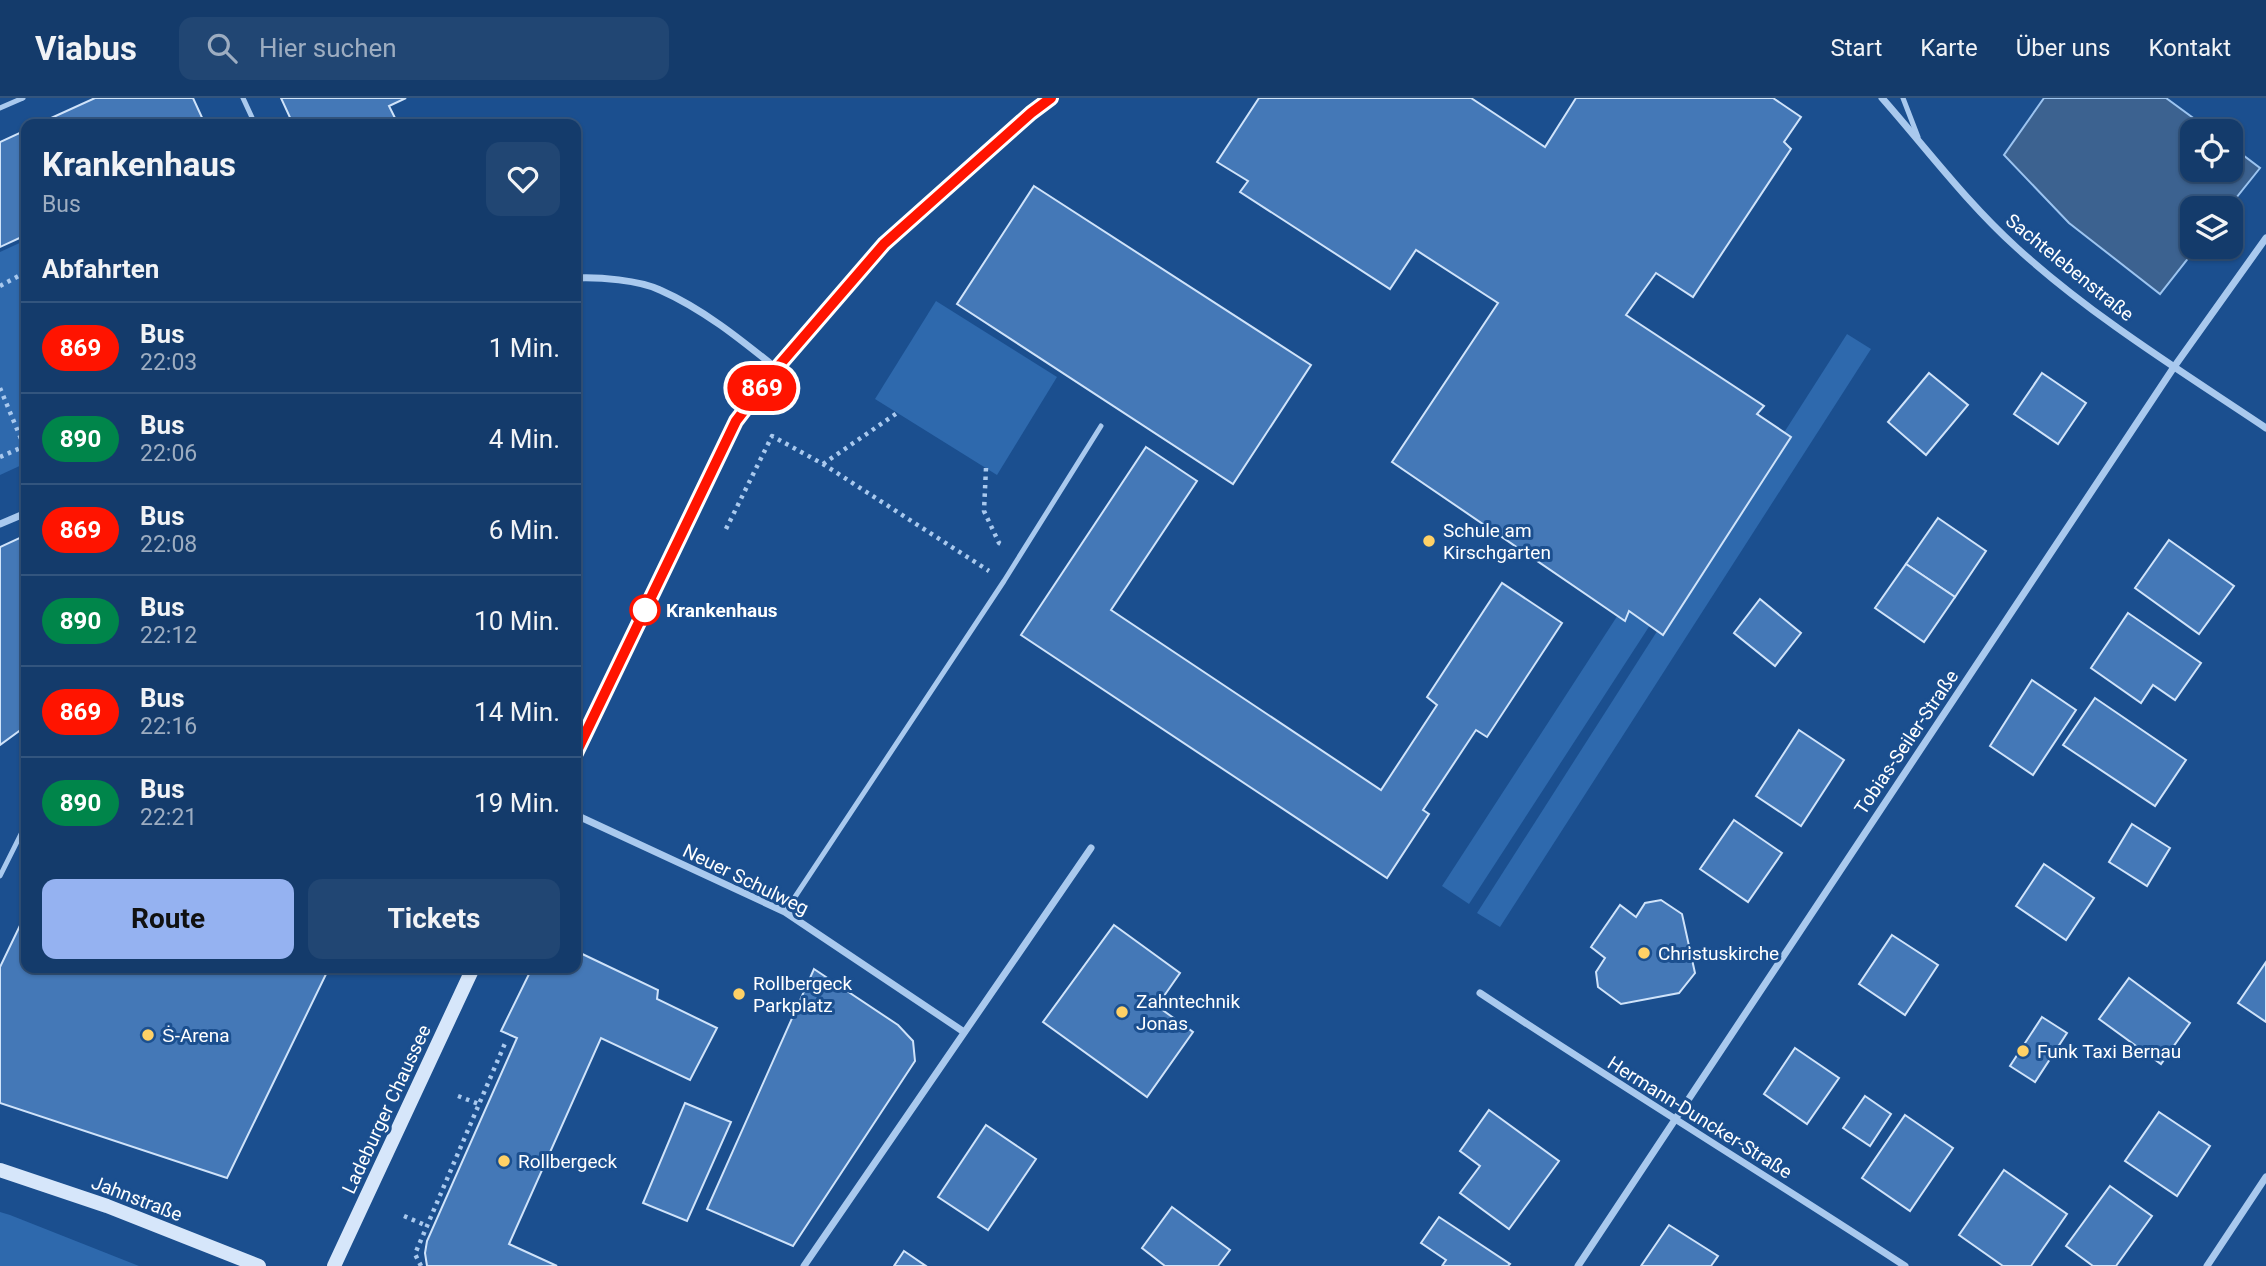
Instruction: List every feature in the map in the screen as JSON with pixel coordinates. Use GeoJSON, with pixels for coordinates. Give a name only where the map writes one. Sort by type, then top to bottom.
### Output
{"type":"FeatureCollection","features":[{"type":"Feature","properties":{"kind":"main road"},"geometry":{"type":"LineString","coordinates":[[581,743],[736,421],[776,369],[884,244],[1051,98]]}},
{"type":"Feature","properties":{"kind":"main road","name":"Ladeburger Chaussee"},"geometry":{"type":"LineString","coordinates":[[334,1266],[471,973]]}},
{"type":"Feature","properties":{"kind":"main road","name":"Jahnstraße"},"geometry":{"type":"LineString","coordinates":[[0,1170],[107,1206],[259,1266]]}},
{"type":"Feature","properties":{"kind":"street","name":"Sachtelebenstraße"},"geometry":{"type":"LineString","coordinates":[[1882,98],[1969,201],[2017,248],[2094,312],[2266,428]]}},
{"type":"Feature","properties":{"kind":"street","name":"Tobias-Seiler-Straße"},"geometry":{"type":"LineString","coordinates":[[1578,1266],[2174,367],[2266,238]]}},
{"type":"Feature","properties":{"kind":"street"},"geometry":{"type":"LineString","coordinates":[[581,278],[599,277],[659,289],[715,321],[776,369]]}},
{"type":"Feature","properties":{"kind":"street"},"geometry":{"type":"LineString","coordinates":[[0,524],[21,515]]}},
{"type":"Feature","properties":{"kind":"street","name":"Neuer Schulweg"},"geometry":{"type":"LineString","coordinates":[[581,817],[785,912],[964,1031]]}},
{"type":"Feature","properties":{"kind":"street"},"geometry":{"type":"LineString","coordinates":[[804,1266],[1091,848]]}},
{"type":"Feature","properties":{"kind":"street","name":"Hermann-Duncker-Straße"},"geometry":{"type":"LineString","coordinates":[[1480,993],[1905,1266]]}},
{"type":"Feature","properties":{"kind":"street"},"geometry":{"type":"LineString","coordinates":[[2207,1266],[2266,1177]]}},
{"type":"Feature","properties":{"kind":"lane"},"geometry":{"type":"LineString","coordinates":[[0,108],[23,98]]}},
{"type":"Feature","properties":{"kind":"lane"},"geometry":{"type":"LineString","coordinates":[[243,98],[253,119]]}},
{"type":"Feature","properties":{"kind":"lane"},"geometry":{"type":"LineString","coordinates":[[1903,98],[1919,140]]}},
{"type":"Feature","properties":{"kind":"lane"},"geometry":{"type":"LineString","coordinates":[[785,912],[1004,581],[1101,426]]}},
{"type":"Feature","properties":{"kind":"lane"},"geometry":{"type":"LineString","coordinates":[[0,876],[21,834]]}},
{"type":"Feature","properties":{"kind":"path"},"geometry":{"type":"LineString","coordinates":[[0,286],[21,275]]}},
{"type":"Feature","properties":{"kind":"path"},"geometry":{"type":"LineString","coordinates":[[0,388],[21,437]]}},
{"type":"Feature","properties":{"kind":"path"},"geometry":{"type":"LineString","coordinates":[[823,464],[897,413]]}},
{"type":"Feature","properties":{"kind":"path"},"geometry":{"type":"LineString","coordinates":[[726,528],[772,436],[823,464],[1004,581]]}},
{"type":"Feature","properties":{"kind":"path"},"geometry":{"type":"LineString","coordinates":[[0,457],[21,448]]}},
{"type":"Feature","properties":{"kind":"path"},"geometry":{"type":"LineString","coordinates":[[986,468],[984,511],[990,527],[999,543],[1020,555]]}},
{"type":"Feature","properties":{"kind":"path"},"geometry":{"type":"LineString","coordinates":[[421,1266],[415,1254],[506,1041]]}},
{"type":"Feature","properties":{"kind":"path"},"geometry":{"type":"LineString","coordinates":[[458,1096],[479,1104]]}},
{"type":"Feature","properties":{"kind":"path"},"geometry":{"type":"LineString","coordinates":[[404,1216],[427,1226]]}},
{"type":"Feature","properties":{"kind":"shaded area"},"geometry":{"type":"Polygon","coordinates":[[[2044,98],[2166,98],[2195,119],[2180,119],[2180,182],[2243,182],[2243,155],[2260,168],[2238,196],[2180,196],[2180,259],[2188,259],[2160,294],[2069,223],[2004,155],[2044,98]]]}},
{"type":"Feature","properties":{"kind":"shaded area"},"geometry":{"type":"Polygon","coordinates":[[[21,242],[21,465],[0,475],[0,252],[21,242]]]}},
{"type":"Feature","properties":{"kind":"shaded area"},"geometry":{"type":"Polygon","coordinates":[[[936,301],[1057,377],[997,475],[875,399],[936,301]]]}},
{"type":"Feature","properties":{"kind":"shaded area"},"geometry":{"type":"Polygon","coordinates":[[[1847,334],[1871,349],[1500,927],[1477,913],[1847,334]]]}},
{"type":"Feature","properties":{"kind":"shaded area"},"geometry":{"type":"Polygon","coordinates":[[[1627,601],[1654,619],[1469,904],[1442,886],[1627,601]]]}},
{"type":"Feature","properties":{"kind":"shaded area"},"geometry":{"type":"Polygon","coordinates":[[[0,1212],[10,1215],[139,1266],[0,1266],[0,1212]]]}},
{"type":"Feature","properties":{"kind":"building"},"geometry":{"type":"Polygon","coordinates":[[[95,98],[193,98],[203,119],[49,119],[95,98]]]}},
{"type":"Feature","properties":{"kind":"building"},"geometry":{"type":"Polygon","coordinates":[[[281,98],[406,98],[389,106],[396,119],[291,119],[281,98]]]}},
{"type":"Feature","properties":{"kind":"building"},"geometry":{"type":"Polygon","coordinates":[[[1259,98],[1471,98],[1545,147],[1576,98],[1773,98],[1801,117],[1784,142],[1791,149],[1693,297],[1656,273],[1626,315],[1764,406],[1757,414],[1791,437],[1663,635],[1629,611],[1625,621],[1392,462],[1498,303],[1416,250],[1390,289],[1240,192],[1248,181],[1217,162],[1259,98]]]}},
{"type":"Feature","properties":{"kind":"building"},"geometry":{"type":"Polygon","coordinates":[[[21,132],[21,237],[0,247],[0,142],[21,132]]]}},
{"type":"Feature","properties":{"kind":"building"},"geometry":{"type":"Polygon","coordinates":[[[1034,186],[1311,365],[1233,484],[957,304],[1034,186]]]}},
{"type":"Feature","properties":{"kind":"building"},"geometry":{"type":"Polygon","coordinates":[[[1929,373],[1968,405],[1926,455],[1888,422],[1929,373]]]}},
{"type":"Feature","properties":{"kind":"building"},"geometry":{"type":"Polygon","coordinates":[[[2042,373],[2086,403],[2058,444],[2014,414],[2042,373]]]}},
{"type":"Feature","properties":{"kind":"building"},"geometry":{"type":"Polygon","coordinates":[[[1146,447],[1197,481],[1111,610],[1381,790],[1437,705],[1427,697],[1502,583],[1562,623],[1487,737],[1476,730],[1423,810],[1429,814],[1387,878],[1021,635],[1146,447]]]}},
{"type":"Feature","properties":{"kind":"building"},"geometry":{"type":"Polygon","coordinates":[[[1938,518],[1986,551],[1955,597],[1906,564],[1938,518]]]}},
{"type":"Feature","properties":{"kind":"building"},"geometry":{"type":"Polygon","coordinates":[[[21,537],[21,730],[0,745],[0,547],[21,537]]]}},
{"type":"Feature","properties":{"kind":"building"},"geometry":{"type":"Polygon","coordinates":[[[2169,540],[2234,586],[2199,634],[2135,588],[2169,540]]]}},
{"type":"Feature","properties":{"kind":"building"},"geometry":{"type":"Polygon","coordinates":[[[1906,564],[1955,597],[1924,642],[1875,608],[1906,564]]]}},
{"type":"Feature","properties":{"kind":"building"},"geometry":{"type":"Polygon","coordinates":[[[1760,599],[1801,633],[1775,666],[1734,633],[1760,599]]]}},
{"type":"Feature","properties":{"kind":"building"},"geometry":{"type":"Polygon","coordinates":[[[2128,613],[2201,663],[2175,700],[2153,685],[2141,703],[2091,668],[2128,613]]]}},
{"type":"Feature","properties":{"kind":"building"},"geometry":{"type":"Polygon","coordinates":[[[2032,680],[2076,710],[2033,775],[1990,746],[2032,680]]]}},
{"type":"Feature","properties":{"kind":"building"},"geometry":{"type":"Polygon","coordinates":[[[2095,698],[2186,760],[2155,806],[2063,745],[2095,698]]]}},
{"type":"Feature","properties":{"kind":"building"},"geometry":{"type":"Polygon","coordinates":[[[1799,730],[1844,760],[1801,826],[1756,796],[1799,730]]]}},
{"type":"Feature","properties":{"kind":"building"},"geometry":{"type":"Polygon","coordinates":[[[1734,820],[1782,853],[1748,902],[1700,869],[1734,820]]]}},
{"type":"Feature","properties":{"kind":"building"},"geometry":{"type":"Polygon","coordinates":[[[2132,824],[2170,848],[2147,886],[2109,862],[2132,824]]]}},
{"type":"Feature","properties":{"kind":"building"},"geometry":{"type":"Polygon","coordinates":[[[2044,864],[2094,898],[2066,940],[2016,906],[2044,864]]]}},
{"type":"Feature","properties":{"kind":"building","name":"Christuskirche"},"geometry":{"type":"Polygon","coordinates":[[[1661,900],[1682,914],[1695,973],[1679,993],[1621,1004],[1598,987],[1596,972],[1605,958],[1591,947],[1620,905],[1636,917],[1645,903],[1661,900]]]}},
{"type":"Feature","properties":{"kind":"building","name":"Ṡ-Arena"},"geometry":{"type":"Polygon","coordinates":[[[21,923],[21,973],[327,973],[227,1178],[0,1103],[0,967],[21,923]]]}},
{"type":"Feature","properties":{"kind":"building"},"geometry":{"type":"Polygon","coordinates":[[[1114,925],[1180,973],[1157,1006],[1193,1032],[1147,1097],[1043,1022],[1114,925]]]}},
{"type":"Feature","properties":{"kind":"building"},"geometry":{"type":"Polygon","coordinates":[[[1892,935],[1938,965],[1905,1015],[1859,984],[1892,935]]]}},
{"type":"Feature","properties":{"kind":"building","name":"Rollbergeck"},"geometry":{"type":"Polygon","coordinates":[[[581,953],[658,990],[657,999],[717,1028],[690,1080],[601,1038],[509,1244],[557,1266],[427,1266],[427,1241],[517,1038],[501,1031],[530,973],[581,973],[581,953]]]}},
{"type":"Feature","properties":{"kind":"building"},"geometry":{"type":"Polygon","coordinates":[[[2266,962],[2266,1022],[2238,1003],[2266,962]]]}},
{"type":"Feature","properties":{"kind":"building"},"geometry":{"type":"Polygon","coordinates":[[[814,969],[898,1025],[913,1041],[915,1061],[793,1246],[707,1209],[814,969]]]}},
{"type":"Feature","properties":{"kind":"building"},"geometry":{"type":"Polygon","coordinates":[[[2129,978],[2190,1023],[2161,1064],[2099,1019],[2129,978]]]}},
{"type":"Feature","properties":{"kind":"building"},"geometry":{"type":"Polygon","coordinates":[[[2042,1017],[2067,1033],[2035,1082],[2010,1066],[2042,1017]]]}},
{"type":"Feature","properties":{"kind":"building"},"geometry":{"type":"Polygon","coordinates":[[[1795,1048],[1839,1078],[1807,1124],[1764,1094],[1795,1048]]]}},
{"type":"Feature","properties":{"kind":"building"},"geometry":{"type":"Polygon","coordinates":[[[1865,1096],[1891,1114],[1870,1146],[1843,1128],[1865,1096]]]}},
{"type":"Feature","properties":{"kind":"building"},"geometry":{"type":"Polygon","coordinates":[[[685,1103],[731,1122],[687,1221],[643,1203],[685,1103]]]}},
{"type":"Feature","properties":{"kind":"building"},"geometry":{"type":"Polygon","coordinates":[[[1489,1110],[1559,1161],[1509,1229],[1460,1193],[1480,1166],[1460,1151],[1489,1110]]]}},
{"type":"Feature","properties":{"kind":"building"},"geometry":{"type":"Polygon","coordinates":[[[2159,1112],[2210,1146],[2177,1196],[2125,1161],[2159,1112]]]}},
{"type":"Feature","properties":{"kind":"building"},"geometry":{"type":"Polygon","coordinates":[[[1905,1115],[1953,1148],[1910,1211],[1862,1178],[1905,1115]]]}},
{"type":"Feature","properties":{"kind":"building"},"geometry":{"type":"Polygon","coordinates":[[[986,1125],[1036,1159],[988,1230],[938,1197],[986,1125]]]}},
{"type":"Feature","properties":{"kind":"building"},"geometry":{"type":"Polygon","coordinates":[[[2004,1170],[2067,1214],[2031,1266],[2003,1266],[1959,1235],[2004,1170]]]}},
{"type":"Feature","properties":{"kind":"building"},"geometry":{"type":"Polygon","coordinates":[[[2110,1186],[2152,1216],[2116,1266],[2093,1266],[2066,1246],[2110,1186]]]}},
{"type":"Feature","properties":{"kind":"building"},"geometry":{"type":"Polygon","coordinates":[[[1172,1207],[1230,1250],[1218,1266],[1165,1266],[1142,1248],[1172,1207]]]}},
{"type":"Feature","properties":{"kind":"building"},"geometry":{"type":"Polygon","coordinates":[[[1439,1217],[1510,1264],[1442,1266],[1446,1260],[1421,1243],[1439,1217]]]}},
{"type":"Feature","properties":{"kind":"building"},"geometry":{"type":"Polygon","coordinates":[[[1669,1225],[1718,1256],[1711,1266],[1641,1266],[1669,1225]]]}},
{"type":"Feature","properties":{"kind":"building"},"geometry":{"type":"Polygon","coordinates":[[[904,1251],[926,1266],[894,1266],[904,1251]]]}},
{"type":"Feature","properties":{"kind":"bus line","name":"869"},"geometry":{"type":"LineString","coordinates":[[581,743],[736,421],[776,369],[884,244],[1051,98]]}},
{"type":"Feature","properties":{"kind":"place","name":"Schule am Kirschgarten"},"geometry":{"type":"Point","coordinates":[1429,541]}},
{"type":"Feature","properties":{"kind":"place","name":"Krankenhaus"},"geometry":{"type":"Point","coordinates":[645,610]}},
{"type":"Feature","properties":{"kind":"place","name":"Christuskirche"},"geometry":{"type":"Point","coordinates":[1644,953]}},
{"type":"Feature","properties":{"kind":"place","name":"Rollbergeck Parkplatz"},"geometry":{"type":"Point","coordinates":[739,994]}},
{"type":"Feature","properties":{"kind":"place","name":"Zahntechnik Jonas"},"geometry":{"type":"Point","coordinates":[1122,1012]}},
{"type":"Feature","properties":{"kind":"place","name":"Ṡ-Arena"},"geometry":{"type":"Point","coordinates":[148,1035]}},
{"type":"Feature","properties":{"kind":"place","name":"Funk Taxi Bernau"},"geometry":{"type":"Point","coordinates":[2023,1051]}},
{"type":"Feature","properties":{"kind":"place","name":"Rollbergeck"},"geometry":{"type":"Point","coordinates":[504,1161]}}]}
